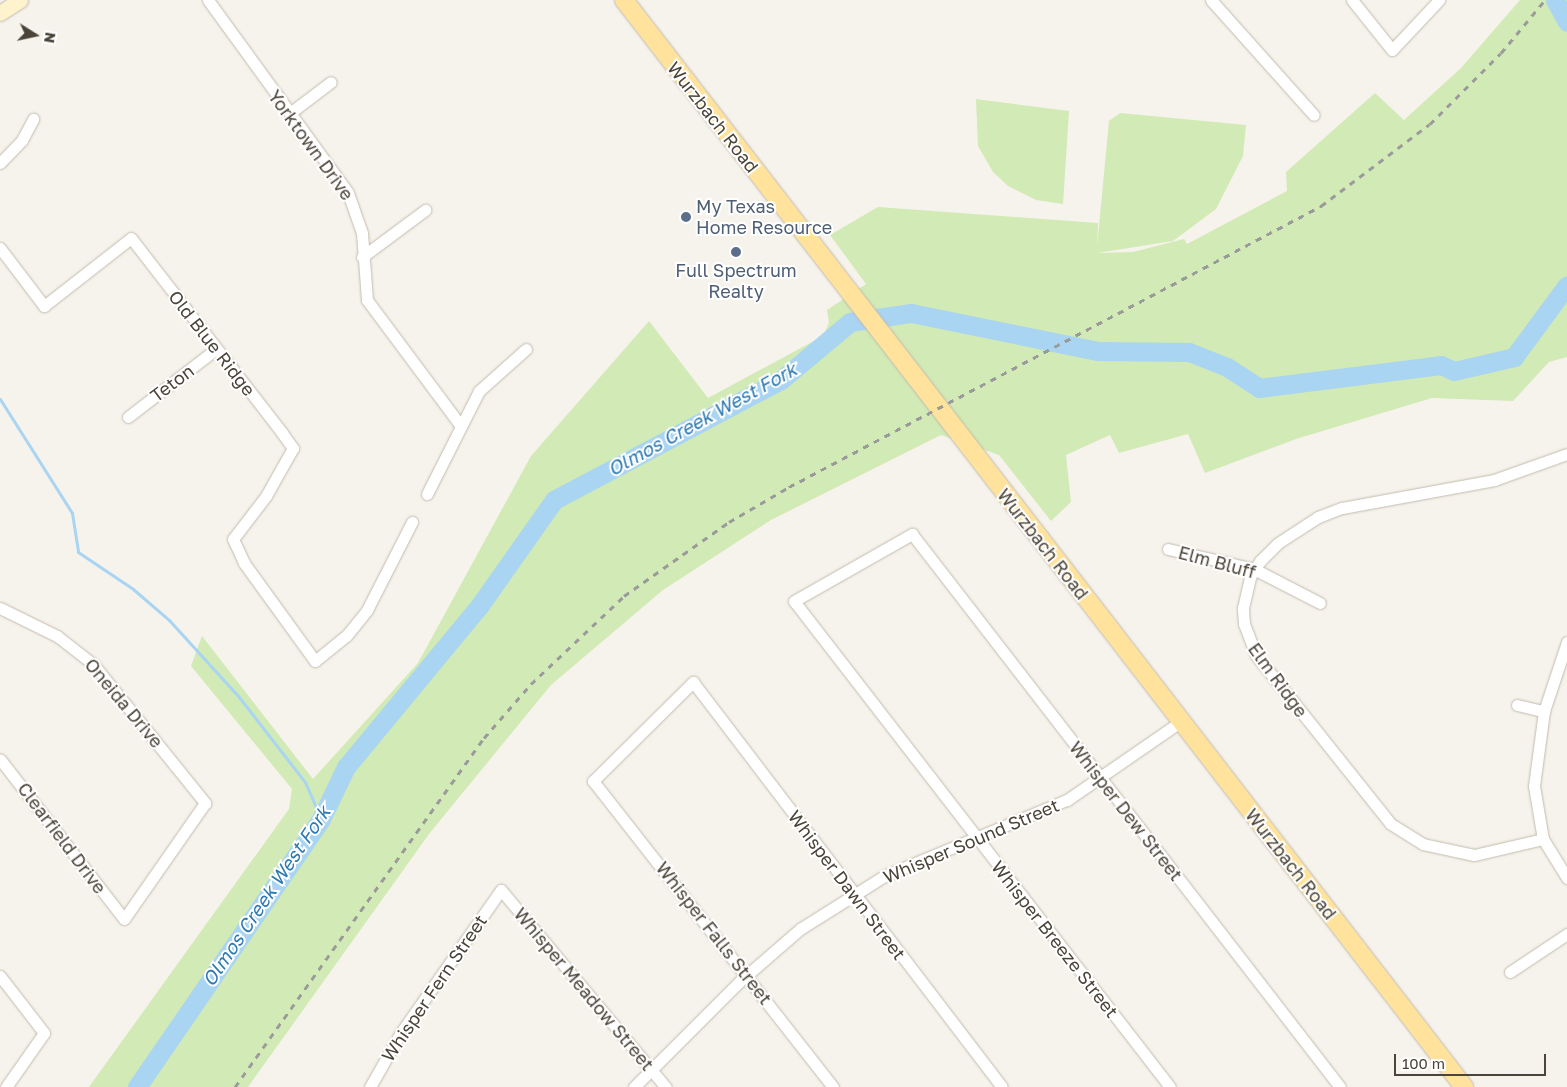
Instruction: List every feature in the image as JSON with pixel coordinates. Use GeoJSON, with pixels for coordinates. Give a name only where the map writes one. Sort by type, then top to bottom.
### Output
{"type":"FeatureCollection","features":[{"type":"Feature","properties":{"kind":"main road"},"geometry":{"type":"LineString","coordinates":[[0,13],[20,0]]}},
{"type":"Feature","properties":{"kind":"main road","name":"Wurzbach Road"},"geometry":{"type":"LineString","coordinates":[[624,0],[1180,722],[1464,1087]]}},
{"type":"Feature","properties":{"kind":"street","name":"Yorktown Drive"},"geometry":{"type":"LineString","coordinates":[[208,0],[351,199],[362,233],[362,285],[374,313],[461,426]]}},
{"type":"Feature","properties":{"kind":"street"},"geometry":{"type":"LineString","coordinates":[[1210,0],[1314,115]]}},
{"type":"Feature","properties":{"kind":"street"},"geometry":{"type":"LineString","coordinates":[[1352,0],[1392,50],[1439,0]]}},
{"type":"Feature","properties":{"kind":"street"},"geometry":{"type":"LineString","coordinates":[[290,112],[331,82]]}},
{"type":"Feature","properties":{"kind":"street"},"geometry":{"type":"LineString","coordinates":[[0,163],[22,140],[33,119]]}},
{"type":"Feature","properties":{"kind":"street"},"geometry":{"type":"LineString","coordinates":[[362,257],[425,210]]}},
{"type":"Feature","properties":{"kind":"street","name":"Old Blue Ridge"},"geometry":{"type":"LineString","coordinates":[[0,248],[44,306],[132,238],[293,448],[266,496],[233,539],[244,564],[315,661],[347,635],[367,610],[412,522]]}},
{"type":"Feature","properties":{"kind":"street","name":"Teton"},"geometry":{"type":"LineString","coordinates":[[128,417],[216,349]]}},
{"type":"Feature","properties":{"kind":"street"},"geometry":{"type":"LineString","coordinates":[[427,494],[461,426],[488,378],[526,349]]}},
{"type":"Feature","properties":{"kind":"street","name":"Elm Ridge"},"geometry":{"type":"LineString","coordinates":[[1543,839],[1474,855],[1423,844],[1390,823],[1256,655],[1244,624],[1243,608],[1254,569],[1278,543],[1330,512],[1494,480],[1567,454]]}},
{"type":"Feature","properties":{"kind":"street","name":"Whisper Breeze Street"},"geometry":{"type":"LineString","coordinates":[[912,534],[794,601],[1170,1087]]}},
{"type":"Feature","properties":{"kind":"street","name":"Whisper Dew Street"},"geometry":{"type":"LineString","coordinates":[[912,534],[1340,1087]]}},
{"type":"Feature","properties":{"kind":"street","name":"Elm Bluff"},"geometry":{"type":"LineString","coordinates":[[1168,549],[1254,569],[1320,603]]}},
{"type":"Feature","properties":{"kind":"street","name":"Oneida Drive"},"geometry":{"type":"LineString","coordinates":[[0,608],[57,636],[93,664],[205,803],[124,919]]}},
{"type":"Feature","properties":{"kind":"street"},"geometry":{"type":"LineString","coordinates":[[1567,642],[1544,711],[1534,786],[1543,839],[1567,878]]}},
{"type":"Feature","properties":{"kind":"street","name":"Whisper Falls Street"},"geometry":{"type":"LineString","coordinates":[[693,682],[593,781],[747,974],[834,1087]]}},
{"type":"Feature","properties":{"kind":"street","name":"Whisper Dawn Street"},"geometry":{"type":"LineString","coordinates":[[693,682],[1002,1087]]}},
{"type":"Feature","properties":{"kind":"street"},"geometry":{"type":"LineString","coordinates":[[1517,705],[1544,711]]}},
{"type":"Feature","properties":{"kind":"street","name":"Whisper Sound Street"},"geometry":{"type":"LineString","coordinates":[[634,1087],[747,974],[800,929],[884,876],[975,836],[1038,814],[1102,780],[1180,722]]}},
{"type":"Feature","properties":{"kind":"street","name":"Clearfield Drive"},"geometry":{"type":"LineString","coordinates":[[0,759],[124,919]]}},
{"type":"Feature","properties":{"kind":"street","name":"Whisper Meadow Street"},"geometry":{"type":"LineString","coordinates":[[501,890],[666,1087]]}},
{"type":"Feature","properties":{"kind":"street","name":"Whisper Fern Street"},"geometry":{"type":"LineString","coordinates":[[370,1087],[400,1034],[501,890]]}},
{"type":"Feature","properties":{"kind":"street"},"geometry":{"type":"LineString","coordinates":[[1510,972],[1567,934]]}},
{"type":"Feature","properties":{"kind":"street"},"geometry":{"type":"LineString","coordinates":[[0,976],[44,1033],[6,1087]]}},
{"type":"Feature","properties":{"kind":"green space"},"geometry":{"type":"Polygon","coordinates":[[[1520,0],[1567,0],[1567,357],[1549,362],[1513,401],[1432,398],[1296,439],[1205,473],[1188,434],[1119,453],[1110,435],[1066,455],[1071,502],[1051,521],[999,455],[941,435],[771,520],[663,590],[551,685],[429,834],[248,1087],[89,1087],[289,809],[292,789],[191,666],[202,636],[313,779],[418,663],[531,456],[649,321],[708,398],[823,336],[829,323],[827,310],[866,284],[830,235],[878,207],[1098,223],[1097,247],[1109,121],[1120,113],[1246,125],[1243,156],[1216,209],[1173,241],[1097,253],[1133,252],[1184,239],[1187,244],[1287,191],[1286,172],[1375,93],[1404,120],[1461,68],[1520,0]]]}},
{"type":"Feature","properties":{"kind":"green space"},"geometry":{"type":"Polygon","coordinates":[[[976,99],[1069,111],[1063,204],[1036,200],[1008,186],[993,172],[978,146],[976,99]]]}},
{"type":"Feature","properties":{"kind":"waterway","name":"Olmos Creek West Fork"},"geometry":{"type":"LineString","coordinates":[[1555,0],[1567,22]]}},
{"type":"Feature","properties":{"kind":"waterway","name":"Olmos Creek West Fork"},"geometry":{"type":"LineString","coordinates":[[137,1087],[321,819],[346,767],[480,605],[554,500],[781,380],[850,322],[911,313],[1098,351],[1189,352],[1227,367],[1259,388],[1441,365],[1454,371],[1514,357],[1567,285]]}},
{"type":"Feature","properties":{"kind":"waterway"},"geometry":{"type":"LineString","coordinates":[[0,399],[72,513],[78,552],[133,589],[169,620],[239,697],[305,782],[321,819]]}},
{"type":"Feature","properties":{"kind":"railway"},"geometry":{"type":"LineString","coordinates":[[235,1087],[484,738],[531,684],[624,596],[729,522],[789,487],[1321,206],[1430,124],[1501,53],[1545,0]]}},
{"type":"Feature","properties":{"kind":"place","name":"My Texas Home Resource"},"geometry":{"type":"Point","coordinates":[686,217]}},
{"type":"Feature","properties":{"kind":"place","name":"Full Spectrum Realty"},"geometry":{"type":"Point","coordinates":[736,252]}}]}
